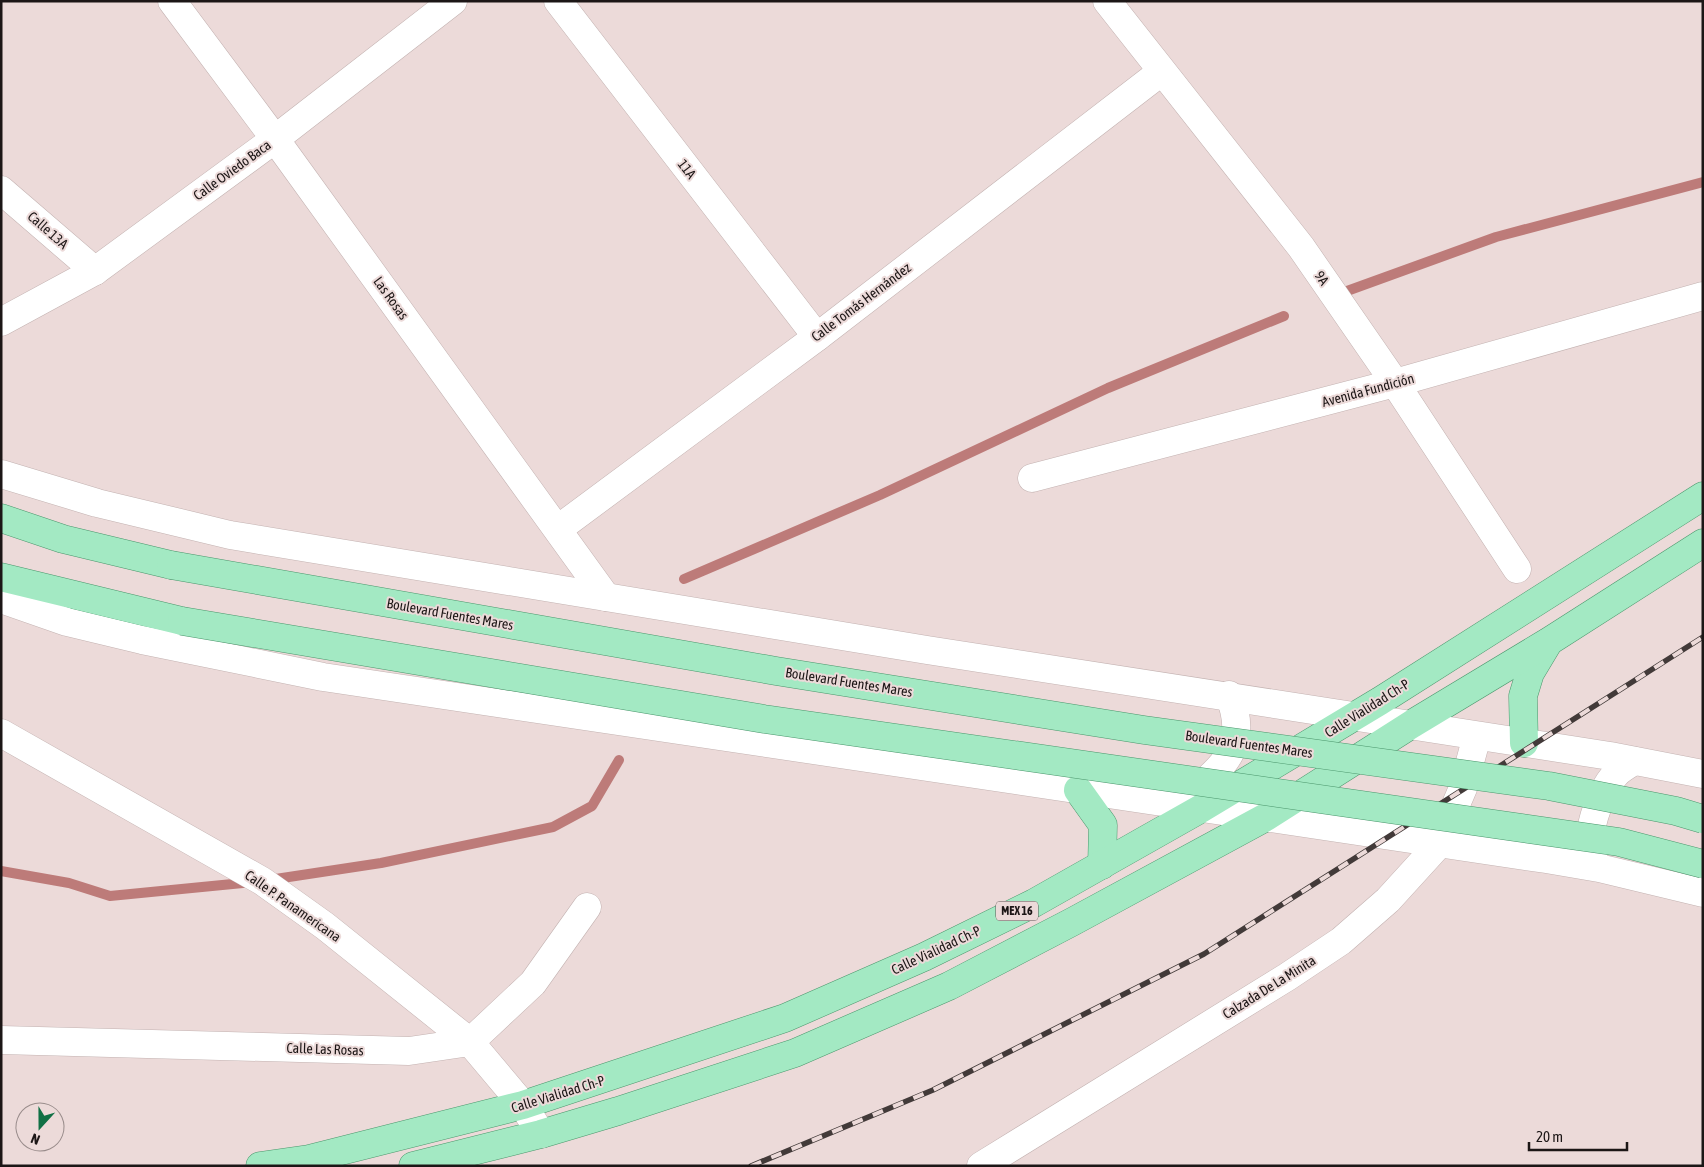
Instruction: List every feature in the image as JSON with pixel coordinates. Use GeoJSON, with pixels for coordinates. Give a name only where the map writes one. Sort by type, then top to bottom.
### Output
{"type":"FeatureCollection","features":[{"type":"Feature","properties":{"kind":"main road","name":"Calle Vialidad Ch-P"},"geometry":{"type":"LineString","coordinates":[[260,1166],[309,1159],[523,1105],[785,1018],[924,957],[1034,903],[1202,808],[1354,716],[1703,496]]}},
{"type":"Feature","properties":{"kind":"main road","name":"Boulevard Fuentes Mares"},"geometry":{"type":"LineString","coordinates":[[1,518],[63,539],[172,565],[805,675],[1144,730],[1549,786],[1676,811],[1703,819]]}},
{"type":"Feature","properties":{"kind":"main road","name":"MEX 16"},"geometry":{"type":"LineString","coordinates":[[413,1166],[541,1134],[795,1053],[949,986],[1266,817],[1412,724],[1548,642],[1703,543]]}},
{"type":"Feature","properties":{"kind":"main road"},"geometry":{"type":"LineString","coordinates":[[1,576],[182,621],[764,719],[1619,842],[1703,864]]}},
{"type":"Feature","properties":{"kind":"main road"},"geometry":{"type":"LineString","coordinates":[[1524,744],[1523,696],[1530,673],[1548,642]]}},
{"type":"Feature","properties":{"kind":"main road"},"geometry":{"type":"LineString","coordinates":[[1078,790],[1104,825],[1102,865]]}},
{"type":"Feature","properties":{"kind":"street","name":"Las Rosas"},"geometry":{"type":"LineString","coordinates":[[172,1],[275,139],[558,528],[606,597]]}},
{"type":"Feature","properties":{"kind":"street","name":"Calle Oviedo Baca"},"geometry":{"type":"LineString","coordinates":[[1,322],[95,270],[275,139],[452,1]]}},
{"type":"Feature","properties":{"kind":"street","name":"11A"},"geometry":{"type":"LineString","coordinates":[[558,1],[817,337]]}},
{"type":"Feature","properties":{"kind":"street","name":"9A"},"geometry":{"type":"LineString","coordinates":[[1107,1],[1301,248],[1395,383],[1517,568]]}},
{"type":"Feature","properties":{"kind":"street","name":"Calle Tomás Hernández"},"geometry":{"type":"LineString","coordinates":[[558,528],[817,337],[1161,72]]}},
{"type":"Feature","properties":{"kind":"street","name":"Calle 13A"},"geometry":{"type":"LineString","coordinates":[[1,190],[95,270]]}},
{"type":"Feature","properties":{"kind":"street","name":"Avenida Fundición"},"geometry":{"type":"LineString","coordinates":[[1032,478],[1395,383],[1703,296]]}},
{"type":"Feature","properties":{"kind":"street"},"geometry":{"type":"LineString","coordinates":[[1,474],[97,503],[230,534],[928,650],[1412,724],[1703,774]]}},
{"type":"Feature","properties":{"kind":"street"},"geometry":{"type":"LineString","coordinates":[[1,599],[66,622],[322,677],[1599,868],[1703,893]]}},
{"type":"Feature","properties":{"kind":"street"},"geometry":{"type":"LineString","coordinates":[[1167,803],[1188,794],[1209,779],[1225,761],[1235,743],[1237,727],[1236,712],[1229,695]]}},
{"type":"Feature","properties":{"kind":"street","name":"Calle P. Panamericana"},"geometry":{"type":"LineString","coordinates":[[1,733],[262,881],[325,926],[470,1042],[523,1105],[541,1134]]}},
{"type":"Feature","properties":{"kind":"street","name":"Calzada De La Minita"},"geometry":{"type":"LineString","coordinates":[[981,1166],[1287,977],[1341,941],[1388,900],[1439,844],[1461,795],[1477,736]]}},
{"type":"Feature","properties":{"kind":"street"},"geometry":{"type":"LineString","coordinates":[[1599,868],[1591,855],[1589,846],[1600,798],[1615,774],[1634,761]]}},
{"type":"Feature","properties":{"kind":"street"},"geometry":{"type":"LineString","coordinates":[[470,1042],[533,983],[587,907]]}},
{"type":"Feature","properties":{"kind":"street","name":"Calle Las Rosas"},"geometry":{"type":"LineString","coordinates":[[1,1040],[409,1051],[470,1042]]}},
{"type":"Feature","properties":{"kind":"waterway"},"geometry":{"type":"LineString","coordinates":[[1347,291],[1496,237],[1703,182]]}},
{"type":"Feature","properties":{"kind":"waterway"},"geometry":{"type":"LineString","coordinates":[[684,579],[880,495],[1108,388],[1284,316]]}},
{"type":"Feature","properties":{"kind":"waterway"},"geometry":{"type":"LineString","coordinates":[[269,880],[381,863],[553,827],[592,806],[619,760]]}},
{"type":"Feature","properties":{"kind":"waterway"},"geometry":{"type":"LineString","coordinates":[[1,871],[69,883],[110,896],[253,882]]}},
{"type":"Feature","properties":{"kind":"railway"},"geometry":{"type":"LineString","coordinates":[[751,1166],[933,1090],[1204,954],[1703,637]]}}]}
